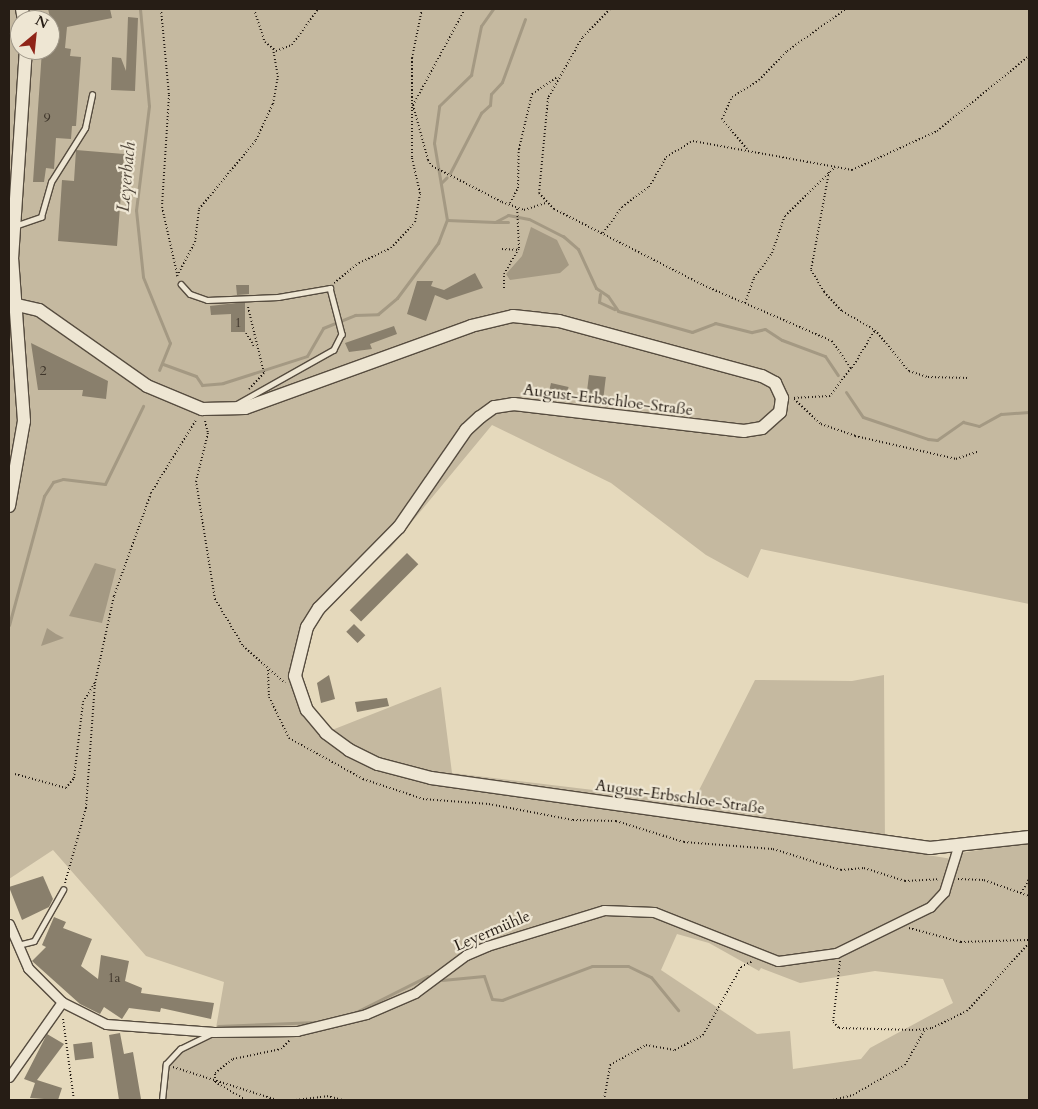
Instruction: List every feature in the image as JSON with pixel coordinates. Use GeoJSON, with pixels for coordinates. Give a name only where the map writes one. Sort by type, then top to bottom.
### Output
{"type":"FeatureCollection","features":[{"type":"Feature","properties":{"kind":"main road"},"geometry":{"type":"LineString","coordinates":[[9,506],[22,446],[24,387],[11,304],[14,226],[25,60]]}},
{"type":"Feature","properties":{"kind":"main road"},"geometry":{"type":"LineString","coordinates":[[11,304],[53,318],[147,386],[202,409],[231,410],[471,326],[513,316],[559,321],[762,376],[775,383],[787,398]]}},
{"type":"Feature","properties":{"kind":"main road","name":"August-Erbschloe-Straße"},"geometry":{"type":"LineString","coordinates":[[787,398],[774,421],[744,431],[532,406],[494,407],[466,430],[399,527],[319,608],[298,652],[296,682],[307,710],[326,734],[349,750],[402,771],[896,844],[958,847],[1029,837]]}},
{"type":"Feature","properties":{"kind":"street","name":"Leyermühle"},"geometry":{"type":"LineString","coordinates":[[9,924],[28,968],[62,1002],[106,1024],[214,1032],[291,1031],[366,1014],[415,993],[466,955],[487,946],[604,910],[654,912],[714,932],[760,955],[788,961],[820,957],[853,948],[899,921],[930,907],[944,892],[958,847]]}},
{"type":"Feature","properties":{"kind":"street"},"geometry":{"type":"LineString","coordinates":[[9,1077],[62,1002]]}},
{"type":"Feature","properties":{"kind":"lane"},"geometry":{"type":"LineString","coordinates":[[14,226],[41,218],[51,182],[85,128],[92,95]]}},
{"type":"Feature","properties":{"kind":"lane"},"geometry":{"type":"LineString","coordinates":[[181,284],[190,294],[208,300],[247,299],[330,288],[341,328],[340,341],[321,360],[246,397],[231,410]]}},
{"type":"Feature","properties":{"kind":"lane"},"geometry":{"type":"LineString","coordinates":[[18,945],[34,942],[62,890]]}},
{"type":"Feature","properties":{"kind":"lane"},"geometry":{"type":"LineString","coordinates":[[162,1100],[166,1064],[180,1049],[214,1032]]}},
{"type":"Feature","properties":{"kind":"path"},"geometry":{"type":"LineString","coordinates":[[161,9],[170,95],[162,207],[177,276],[181,284]]}},
{"type":"Feature","properties":{"kind":"path"},"geometry":{"type":"LineString","coordinates":[[177,276],[195,242],[199,209],[256,140],[272,104],[278,77],[273,49],[265,42],[254,9]]}},
{"type":"Feature","properties":{"kind":"path"},"geometry":{"type":"LineString","coordinates":[[273,49],[292,45],[318,9]]}},
{"type":"Feature","properties":{"kind":"path"},"geometry":{"type":"LineString","coordinates":[[330,288],[359,263],[391,248],[415,222],[420,192],[412,157],[412,58],[422,9]]}},
{"type":"Feature","properties":{"kind":"path"},"geometry":{"type":"LineString","coordinates":[[465,9],[413,105],[434,167],[524,210],[533,204],[546,203]]}},
{"type":"Feature","properties":{"kind":"path"},"geometry":{"type":"LineString","coordinates":[[610,9],[582,38],[558,76],[548,98],[538,166],[539,193],[546,203],[603,233],[745,303],[832,341],[851,368]]}},
{"type":"Feature","properties":{"kind":"path"},"geometry":{"type":"LineString","coordinates":[[747,149],[722,119],[732,97],[760,80],[787,51],[846,9]]}},
{"type":"Feature","properties":{"kind":"path"},"geometry":{"type":"LineString","coordinates":[[603,233],[622,207],[649,187],[666,157],[693,141],[747,149],[852,170],[937,131],[1029,56]]}},
{"type":"Feature","properties":{"kind":"path"},"geometry":{"type":"LineString","coordinates":[[507,203],[515,199],[519,149],[532,94],[558,76]]}},
{"type":"Feature","properties":{"kind":"path"},"geometry":{"type":"LineString","coordinates":[[745,303],[754,278],[772,253],[785,216],[835,167]]}},
{"type":"Feature","properties":{"kind":"path"},"geometry":{"type":"LineString","coordinates":[[829,172],[811,270],[842,311],[875,330],[908,371],[928,377],[970,378]]}},
{"type":"Feature","properties":{"kind":"path"},"geometry":{"type":"LineString","coordinates":[[504,288],[504,274],[518,250],[521,234],[514,218],[517,206]]}},
{"type":"Feature","properties":{"kind":"path"},"geometry":{"type":"LineString","coordinates":[[502,249],[518,250]]}},
{"type":"Feature","properties":{"kind":"path"},"geometry":{"type":"LineString","coordinates":[[246,397],[264,373],[259,365],[255,348],[247,299]]}},
{"type":"Feature","properties":{"kind":"path"},"geometry":{"type":"LineString","coordinates":[[787,398],[830,396],[851,368],[875,330]]}},
{"type":"Feature","properties":{"kind":"path"},"geometry":{"type":"LineString","coordinates":[[246,333],[255,348]]}},
{"type":"Feature","properties":{"kind":"path"},"geometry":{"type":"LineString","coordinates":[[787,398],[812,419],[855,436],[956,459],[979,451]]}},
{"type":"Feature","properties":{"kind":"path"},"geometry":{"type":"LineString","coordinates":[[202,409],[208,434],[196,481],[215,599],[232,632],[268,670],[287,684],[296,682]]}},
{"type":"Feature","properties":{"kind":"path"},"geometry":{"type":"LineString","coordinates":[[62,890],[86,808],[94,683],[114,596],[142,512],[162,470],[194,423]]}},
{"type":"Feature","properties":{"kind":"path"},"geometry":{"type":"LineString","coordinates":[[268,670],[269,697],[289,738],[363,779],[423,799],[489,804],[573,820],[616,821],[684,842],[773,849],[841,870],[864,868],[905,881],[949,878],[984,880],[1029,896]]}},
{"type":"Feature","properties":{"kind":"path"},"geometry":{"type":"LineString","coordinates":[[15,774],[66,788],[74,778],[83,702],[94,683]]}},
{"type":"Feature","properties":{"kind":"path"},"geometry":{"type":"LineString","coordinates":[[1021,893],[1029,879]]}},
{"type":"Feature","properties":{"kind":"path"},"geometry":{"type":"LineString","coordinates":[[899,921],[962,942],[1029,942]]}},
{"type":"Feature","properties":{"kind":"path"},"geometry":{"type":"LineString","coordinates":[[841,956],[833,1022],[839,1028],[925,1029],[967,1011],[1029,942]]}},
{"type":"Feature","properties":{"kind":"path"},"geometry":{"type":"LineString","coordinates":[[604,1100],[610,1065],[646,1046],[675,1050],[703,1035],[741,967],[760,955]]}},
{"type":"Feature","properties":{"kind":"path"},"geometry":{"type":"LineString","coordinates":[[62,1002],[74,1100]]}},
{"type":"Feature","properties":{"kind":"path"},"geometry":{"type":"LineString","coordinates":[[832,1100],[853,1095],[905,1065],[925,1029]]}},
{"type":"Feature","properties":{"kind":"path"},"geometry":{"type":"LineString","coordinates":[[213,1078],[220,1067],[233,1059],[288,1044],[291,1031]]}},
{"type":"Feature","properties":{"kind":"path"},"geometry":{"type":"LineString","coordinates":[[168,1065],[277,1100]]}},
{"type":"Feature","properties":{"kind":"path"},"geometry":{"type":"LineString","coordinates":[[213,1078],[246,1100]]}},
{"type":"Feature","properties":{"kind":"path"},"geometry":{"type":"LineString","coordinates":[[296,1100],[327,1096],[343,1100]]}},
{"type":"Feature","properties":{"kind":"shaded area"},"geometry":{"type":"Polygon","coordinates":[[[9,9],[1029,9],[1029,604],[761,549],[748,578],[706,555],[611,483],[492,425],[391,547],[326,607],[314,626],[301,679],[316,714],[332,730],[441,687],[452,773],[693,802],[755,680],[852,681],[884,675],[885,848],[958,860],[961,853],[1029,842],[1029,1100],[163,1100],[161,1077],[172,1057],[216,1028],[224,982],[146,956],[53,850],[9,879],[9,9]],[[677,934],[661,970],[757,1034],[790,1031],[793,1069],[861,1059],[870,1048],[953,1003],[943,979],[875,971],[800,983],[761,968],[759,971],[709,943],[677,934]]]}},
{"type":"Feature","properties":{"kind":"shaded area"},"geometry":{"type":"Polygon","coordinates":[[[531,227],[557,240],[569,265],[560,273],[510,280],[506,274],[522,256],[531,227]]]}},
{"type":"Feature","properties":{"kind":"shaded area"},"geometry":{"type":"Polygon","coordinates":[[[95,563],[116,569],[102,623],[69,616],[95,563]]]}},
{"type":"Feature","properties":{"kind":"shaded area"},"geometry":{"type":"Polygon","coordinates":[[[47,628],[56,634],[64,638],[41,646],[47,628]]]}},
{"type":"Feature","properties":{"kind":"building"},"geometry":{"type":"Polygon","coordinates":[[[110,9],[112,18],[67,27],[65,48],[71,49],[70,56],[81,57],[76,126],[72,126],[71,139],[56,138],[54,169],[46,168],[44,182],[33,182],[41,60],[60,60],[60,10],[48,10],[110,9]]]}},
{"type":"Feature","properties":{"kind":"building"},"geometry":{"type":"Polygon","coordinates":[[[128,17],[138,18],[135,91],[111,90],[112,57],[121,58],[126,71],[128,17]]]}},
{"type":"Feature","properties":{"kind":"building"},"geometry":{"type":"Polygon","coordinates":[[[76,150],[124,154],[117,246],[58,241],[62,180],[74,181],[76,150]]]}},
{"type":"Feature","properties":{"kind":"building"},"geometry":{"type":"Polygon","coordinates":[[[475,273],[483,288],[447,300],[435,295],[426,321],[407,314],[417,281],[433,281],[431,286],[444,290],[475,273]]]}},
{"type":"Feature","properties":{"kind":"building"},"geometry":{"type":"Polygon","coordinates":[[[236,285],[249,285],[249,294],[237,295],[236,285]]]}},
{"type":"Feature","properties":{"kind":"building"},"geometry":{"type":"Polygon","coordinates":[[[245,302],[245,332],[231,332],[231,314],[211,315],[210,306],[245,302]]]}},
{"type":"Feature","properties":{"kind":"building"},"geometry":{"type":"Polygon","coordinates":[[[394,326],[397,334],[370,344],[372,349],[349,352],[345,343],[394,326]]]}},
{"type":"Feature","properties":{"kind":"building"},"geometry":{"type":"Polygon","coordinates":[[[31,343],[108,381],[106,399],[82,396],[83,390],[38,390],[31,343]]]}},
{"type":"Feature","properties":{"kind":"building"},"geometry":{"type":"Polygon","coordinates":[[[589,375],[606,377],[603,398],[586,396],[589,375]]]}},
{"type":"Feature","properties":{"kind":"building"},"geometry":{"type":"Polygon","coordinates":[[[551,383],[569,387],[566,397],[549,393],[551,383]]]}},
{"type":"Feature","properties":{"kind":"building"},"geometry":{"type":"Polygon","coordinates":[[[407,553],[418,564],[361,622],[350,610],[407,553]]]}},
{"type":"Feature","properties":{"kind":"building"},"geometry":{"type":"Polygon","coordinates":[[[354,624],[365,635],[358,643],[346,632],[354,624]]]}},
{"type":"Feature","properties":{"kind":"building"},"geometry":{"type":"Polygon","coordinates":[[[329,675],[335,699],[321,703],[317,683],[329,675]]]}},
{"type":"Feature","properties":{"kind":"building"},"geometry":{"type":"Polygon","coordinates":[[[387,698],[389,706],[357,712],[355,702],[387,698]]]}},
{"type":"Feature","properties":{"kind":"building"},"geometry":{"type":"Polygon","coordinates":[[[43,876],[53,899],[49,907],[22,920],[9,887],[43,876]]]}},
{"type":"Feature","properties":{"kind":"building"},"geometry":{"type":"Polygon","coordinates":[[[54,917],[66,922],[63,928],[92,939],[81,966],[98,979],[101,955],[129,961],[125,981],[142,988],[141,993],[214,1003],[211,1019],[161,1008],[160,1012],[129,1008],[122,1019],[104,1007],[100,1014],[80,1004],[32,961],[46,947],[42,945],[54,917]]]}},
{"type":"Feature","properties":{"kind":"building"},"geometry":{"type":"Polygon","coordinates":[[[120,1033],[124,1054],[133,1052],[141,1099],[119,1100],[109,1035],[120,1033]]]}},
{"type":"Feature","properties":{"kind":"building"},"geometry":{"type":"Polygon","coordinates":[[[47,1034],[64,1044],[37,1080],[62,1088],[58,1100],[30,1098],[35,1083],[24,1079],[47,1034]]]}},
{"type":"Feature","properties":{"kind":"building"},"geometry":{"type":"Polygon","coordinates":[[[92,1042],[94,1058],[75,1060],[73,1044],[92,1042]]]}},
{"type":"Feature","properties":{"kind":"waterway","name":"Leyerbach"},"geometry":{"type":"LineString","coordinates":[[140,9],[149,106],[136,210],[143,277],[170,343],[159,370]]}},
{"type":"Feature","properties":{"kind":"waterway"},"geometry":{"type":"LineString","coordinates":[[163,364],[196,376],[202,385],[223,383],[307,356],[323,328],[355,315],[378,314],[397,298],[438,243],[447,220],[434,143],[439,106],[471,75],[481,26],[493,9]]}},
{"type":"Feature","properties":{"kind":"waterway"},"geometry":{"type":"LineString","coordinates":[[450,173],[481,113],[490,105],[491,94],[502,82],[525,19]]}},
{"type":"Feature","properties":{"kind":"waterway"},"geometry":{"type":"LineString","coordinates":[[441,183],[447,177]]}},
{"type":"Feature","properties":{"kind":"waterway"},"geometry":{"type":"LineString","coordinates":[[447,220],[495,222],[508,215],[529,219],[563,236],[578,249],[596,288],[608,296],[618,311],[692,332],[715,323],[752,332],[765,329],[782,340],[825,356],[838,375]]}},
{"type":"Feature","properties":{"kind":"waterway"},"geometry":{"type":"LineString","coordinates":[[495,222],[508,222]]}},
{"type":"Feature","properties":{"kind":"waterway"},"geometry":{"type":"LineString","coordinates":[[600,294],[599,302],[614,309]]}},
{"type":"Feature","properties":{"kind":"waterway"},"geometry":{"type":"LineString","coordinates":[[846,392],[863,417],[928,439],[937,440],[963,422],[979,426],[1001,414],[1029,412]]}},
{"type":"Feature","properties":{"kind":"waterway","name":"Leyerbach"},"geometry":{"type":"LineString","coordinates":[[9,625],[44,496],[53,482],[63,479],[105,484],[143,406]]}},
{"type":"Feature","properties":{"kind":"waterway"},"geometry":{"type":"LineString","coordinates":[[442,980],[484,976],[492,999],[502,1000],[592,966],[628,966],[651,977],[678,1010]]}},
{"type":"Feature","properties":{"kind":"waterway"},"geometry":{"type":"LineString","coordinates":[[352,1014],[428,976]]}},
{"type":"Feature","properties":{"kind":"waterway"},"geometry":{"type":"LineString","coordinates":[[218,1026],[317,1022]]}}]}
